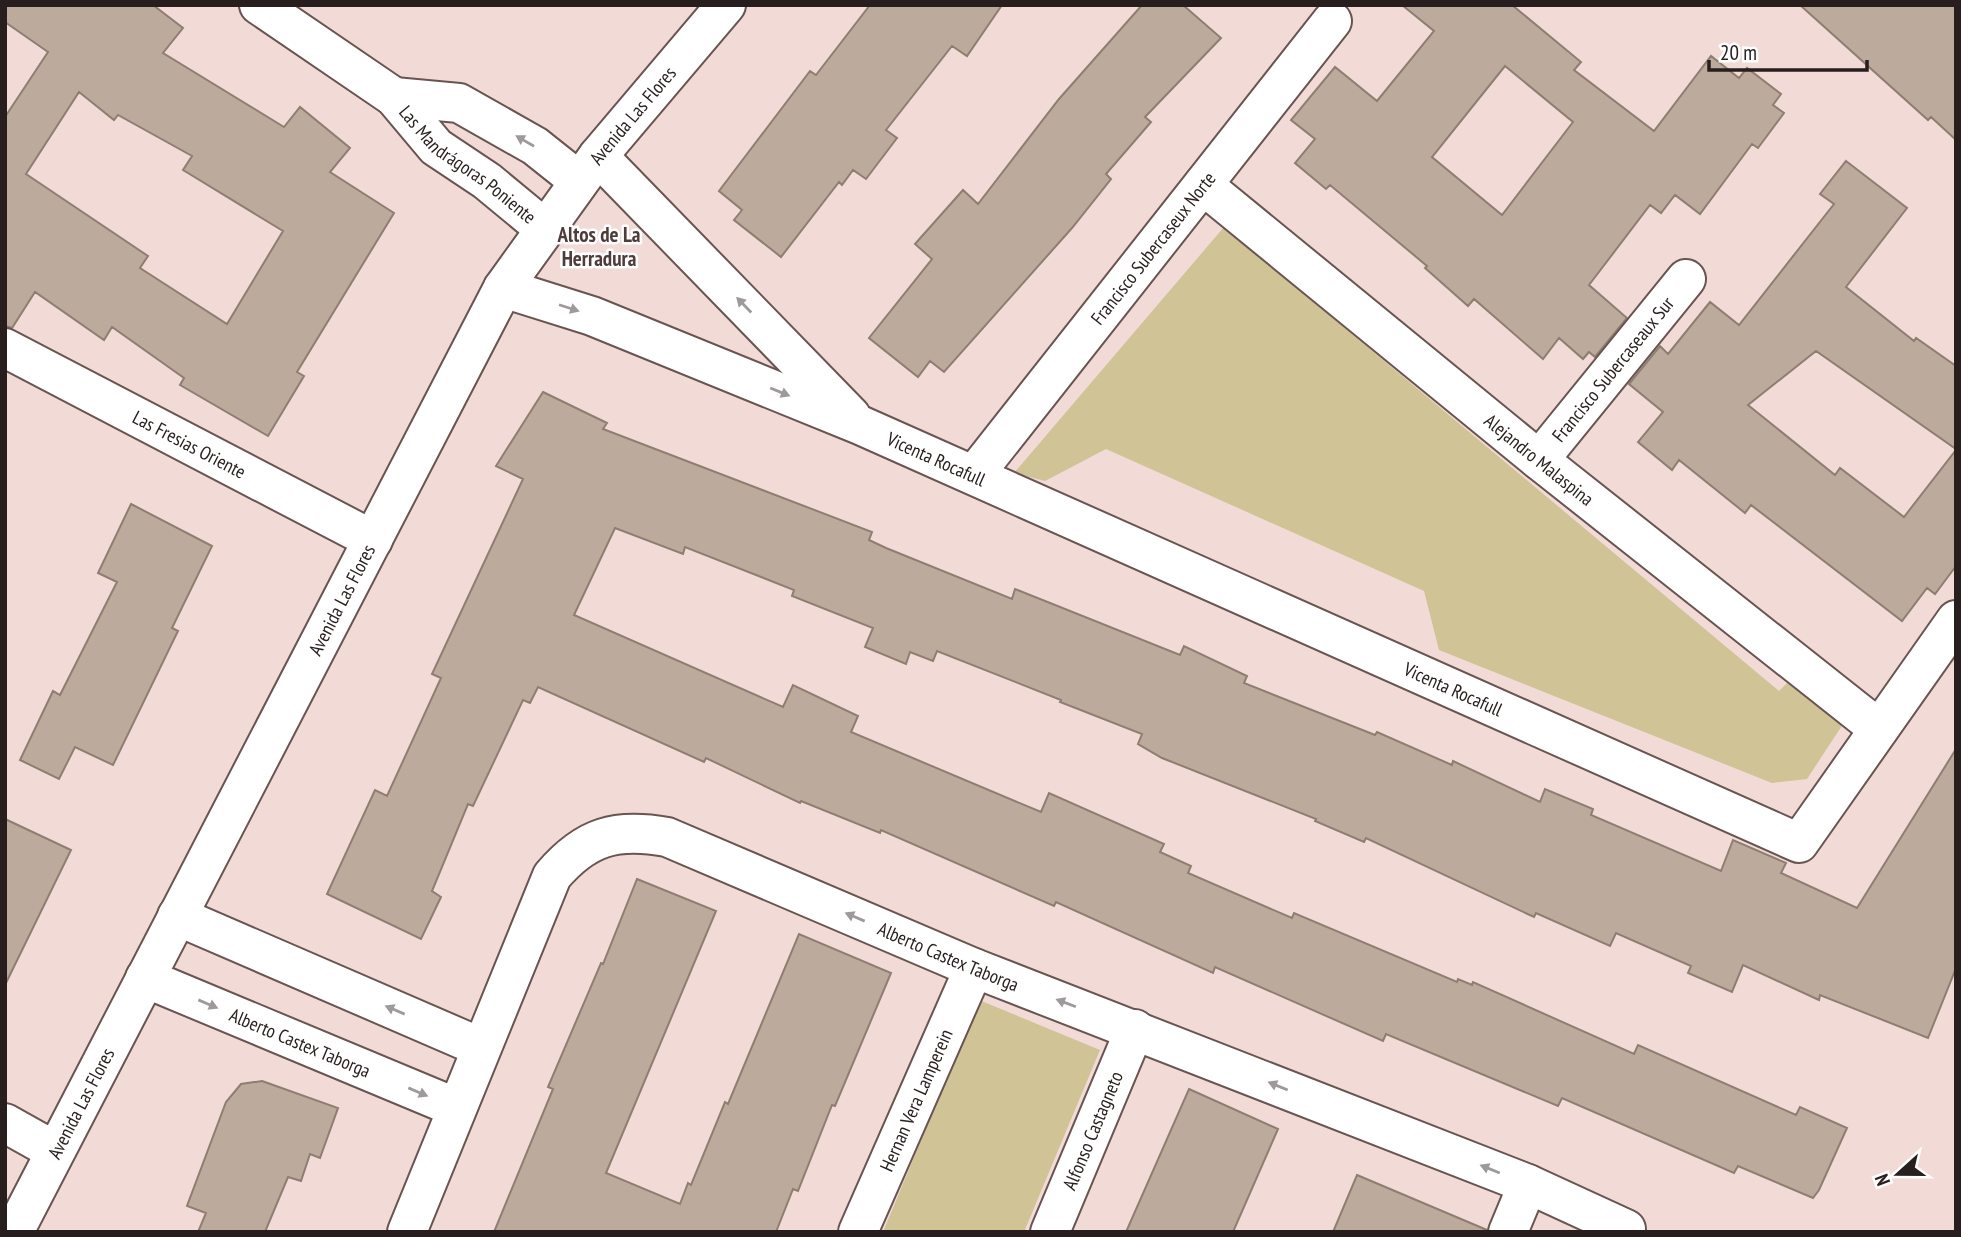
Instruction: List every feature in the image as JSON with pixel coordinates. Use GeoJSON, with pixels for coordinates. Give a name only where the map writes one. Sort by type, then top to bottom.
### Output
{"type":"FeatureCollection","features":[{"type":"Feature","properties":{"kind":"street","name":"Las Mandrágoras Poniente"},"geometry":{"type":"LineString","coordinates":[[259,5],[394,97],[436,147],[487,181],[545,229]]}},
{"type":"Feature","properties":{"kind":"street","name":"Avenida Las Flores"},"geometry":{"type":"LineString","coordinates":[[16,1206],[55,1151],[503,288],[589,169],[726,5]]}},
{"type":"Feature","properties":{"kind":"street","name":"Francisco Subercaseux Norte"},"geometry":{"type":"LineString","coordinates":[[974,475],[1332,21]]}},
{"type":"Feature","properties":{"kind":"street","name":"Las Mandrágoras Poniente"},"geometry":{"type":"LineString","coordinates":[[394,97],[459,103],[535,146],[589,169]]}},
{"type":"Feature","properties":{"kind":"street","name":"Vicenta Rocafull"},"geometry":{"type":"LineString","coordinates":[[589,169],[860,425]]}},
{"type":"Feature","properties":{"kind":"street","name":"Alejandro Malaspina"},"geometry":{"type":"LineString","coordinates":[[1203,185],[1539,460],[1879,729]]}},
{"type":"Feature","properties":{"kind":"street","name":"Francisco Subercaseaux Sur"},"geometry":{"type":"LineString","coordinates":[[1539,460],[1686,279]]}},
{"type":"Feature","properties":{"kind":"street","name":"Vicenta Rocafull"},"geometry":{"type":"LineString","coordinates":[[503,288],[592,316],[860,425],[1799,843],[1956,620]]}},
{"type":"Feature","properties":{"kind":"street","name":"Las Fresias Oriente"},"geometry":{"type":"LineString","coordinates":[[5,348],[373,540]]}},
{"type":"Feature","properties":{"kind":"street","name":"Alberto Castex Taborga"},"geometry":{"type":"LineString","coordinates":[[407,1232],[480,1047],[552,876],[569,856],[590,842],[615,833],[641,832],[667,837],[974,968],[1528,1184],[1626,1228]]}},
{"type":"Feature","properties":{"kind":"street"},"geometry":{"type":"LineString","coordinates":[[177,916],[480,1047]]}},
{"type":"Feature","properties":{"kind":"street","name":"Hernan Vera Lamperein"},"geometry":{"type":"LineString","coordinates":[[858,1232],[974,968]]}},
{"type":"Feature","properties":{"kind":"street","name":"Alberto Castex Taborga"},"geometry":{"type":"LineString","coordinates":[[145,978],[457,1108]]}},
{"type":"Feature","properties":{"kind":"street","name":"Alfonso Castagneto"},"geometry":{"type":"LineString","coordinates":[[1050,1232],[1135,1029]]}},
{"type":"Feature","properties":{"kind":"street"},"geometry":{"type":"LineString","coordinates":[[5,1123],[55,1151]]}},
{"type":"Feature","properties":{"kind":"street"},"geometry":{"type":"LineString","coordinates":[[1508,1232],[1528,1184]]}},
{"type":"Feature","properties":{"kind":"shaded area"},"geometry":{"type":"Polygon","coordinates":[[[1224,227],[1779,691],[1791,679],[1845,721],[1807,779],[1772,783],[1439,650],[1424,591],[1106,449],[1045,481],[1014,473],[1224,227]]]}},
{"type":"Feature","properties":{"kind":"shaded area"},"geometry":{"type":"Polygon","coordinates":[[[979,1000],[1100,1050],[1024,1232],[883,1232],[979,1000]]]}},
{"type":"Feature","properties":{"kind":"building"},"geometry":{"type":"Polygon","coordinates":[[[5,5],[153,5],[183,28],[163,53],[284,127],[300,107],[350,148],[330,172],[394,213],[297,372],[304,376],[268,436],[180,385],[184,378],[112,327],[104,340],[35,292],[12,328],[5,326],[5,117],[48,52],[5,22],[5,5]],[[79,92],[26,174],[148,256],[140,268],[227,324],[283,231],[183,170],[192,156],[118,115],[114,120],[79,92]]]}},
{"type":"Feature","properties":{"kind":"building"},"geometry":{"type":"Polygon","coordinates":[[[870,5],[1002,5],[967,56],[952,46],[886,130],[897,138],[866,179],[853,170],[842,185],[839,182],[781,257],[734,220],[742,210],[719,191],[810,71],[816,75],[870,5]]]}},
{"type":"Feature","properties":{"kind":"building"},"geometry":{"type":"Polygon","coordinates":[[[1142,5],[1183,5],[1221,38],[1145,117],[1151,122],[1106,174],[1111,179],[1072,228],[944,372],[930,361],[918,377],[869,338],[932,259],[915,244],[963,190],[978,204],[1059,99],[1142,5]]]}},
{"type":"Feature","properties":{"kind":"building"},"geometry":{"type":"Polygon","coordinates":[[[1402,5],[1512,5],[1581,62],[1574,70],[1654,131],[1711,56],[1739,78],[1747,68],[1781,94],[1773,105],[1784,113],[1758,148],[1752,144],[1700,214],[1675,195],[1661,213],[1650,205],[1589,285],[1627,318],[1595,357],[1589,352],[1583,359],[1559,338],[1543,359],[1474,299],[1468,306],[1425,268],[1427,266],[1330,185],[1326,189],[1295,163],[1315,139],[1291,120],[1335,67],[1377,101],[1434,31],[1402,5]],[[1505,66],[1432,157],[1502,215],[1573,122],[1505,66]]]}},
{"type":"Feature","properties":{"kind":"building"},"geometry":{"type":"Polygon","coordinates":[[[1800,5],[1956,5],[1956,140],[1931,117],[1928,120],[1800,5]]]}},
{"type":"Feature","properties":{"kind":"building"},"geometry":{"type":"Polygon","coordinates":[[[1846,161],[1907,208],[1846,287],[1914,341],[1916,338],[1956,366],[1956,449],[1816,351],[1748,405],[1835,475],[1840,468],[1904,517],[1956,450],[1956,566],[1935,594],[1927,588],[1902,621],[1751,505],[1745,513],[1679,460],[1672,470],[1638,442],[1663,412],[1629,384],[1660,346],[1668,354],[1710,302],[1739,325],[1834,204],[1820,194],[1846,161]]]}},
{"type":"Feature","properties":{"kind":"building"},"geometry":{"type":"Polygon","coordinates":[[[543,392],[607,423],[603,429],[872,532],[869,540],[1012,599],[1015,589],[1180,655],[1184,646],[1247,676],[1244,683],[1375,735],[1377,732],[1452,765],[1453,761],[1540,802],[1545,789],[1593,809],[1591,815],[1721,871],[1733,840],[1786,863],[1781,873],[1857,908],[1956,749],[1956,968],[1928,1038],[1820,995],[1819,1000],[1743,965],[1732,992],[1688,973],[1691,966],[1616,933],[1610,946],[1536,913],[1534,917],[1366,838],[1364,842],[1315,821],[1316,819],[1162,758],[1138,744],[1142,734],[937,651],[933,661],[910,652],[906,664],[865,647],[873,628],[792,596],[794,590],[685,547],[683,554],[615,528],[574,615],[783,707],[793,685],[858,716],[851,732],[1041,812],[1049,793],[1164,844],[1160,852],[1191,866],[1188,873],[1292,918],[1294,913],[1457,982],[1458,979],[1472,985],[1473,982],[1634,1054],[1638,1045],[1796,1115],[1800,1107],[1847,1128],[1819,1190],[1813,1198],[1738,1166],[1734,1173],[1562,1098],[1558,1106],[1386,1034],[1383,1041],[1215,967],[1213,973],[1056,902],[1054,906],[881,830],[880,833],[801,801],[800,803],[706,758],[704,762],[538,687],[530,703],[523,700],[473,806],[468,804],[432,891],[441,897],[421,939],[327,894],[375,790],[387,796],[441,678],[432,674],[523,479],[496,466],[543,392]]]}},
{"type":"Feature","properties":{"kind":"building"},"geometry":{"type":"Polygon","coordinates":[[[131,504],[212,546],[172,628],[178,631],[113,765],[75,747],[59,779],[20,760],[53,691],[60,695],[117,582],[98,573],[131,504]]]}},
{"type":"Feature","properties":{"kind":"building"},"geometry":{"type":"Polygon","coordinates":[[[5,819],[71,850],[5,985],[5,819]]]}},
{"type":"Feature","properties":{"kind":"building"},"geometry":{"type":"Polygon","coordinates":[[[637,879],[716,911],[606,1173],[680,1204],[688,1183],[691,1185],[725,1102],[728,1104],[799,934],[891,973],[835,1106],[832,1105],[798,1191],[793,1189],[776,1232],[494,1232],[553,1089],[548,1087],[601,963],[603,964],[637,879]]]}},
{"type":"Feature","properties":{"kind":"building"},"geometry":{"type":"Polygon","coordinates":[[[262,1081],[338,1108],[320,1158],[310,1154],[301,1181],[288,1177],[265,1232],[198,1232],[206,1213],[187,1206],[226,1102],[241,1084],[262,1081]]]}},
{"type":"Feature","properties":{"kind":"building"},"geometry":{"type":"Polygon","coordinates":[[[1189,1089],[1278,1129],[1233,1232],[1126,1232],[1189,1089]]]}},
{"type":"Feature","properties":{"kind":"building"},"geometry":{"type":"Polygon","coordinates":[[[1357,1175],[1487,1230],[1487,1232],[1333,1232],[1357,1175]]]}},
{"type":"Feature","properties":{"kind":"district","name":"Altos de La Herradura"},"geometry":{"type":"Point","coordinates":[599,247]}}]}
